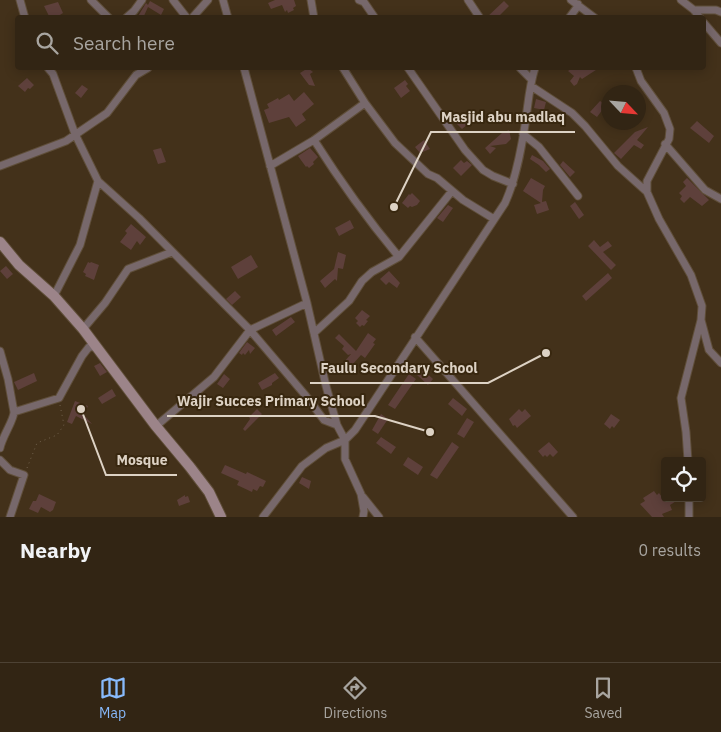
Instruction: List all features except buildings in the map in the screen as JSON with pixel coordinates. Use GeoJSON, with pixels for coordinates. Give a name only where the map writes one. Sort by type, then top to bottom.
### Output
{"type":"FeatureCollection","features":[{"type":"Feature","properties":{"kind":"street"},"geometry":{"type":"LineString","coordinates":[[20,0],[23,15]]}},
{"type":"Feature","properties":{"kind":"street"},"geometry":{"type":"LineString","coordinates":[[92,0],[106,15]]}},
{"type":"Feature","properties":{"kind":"street"},"geometry":{"type":"LineString","coordinates":[[129,15],[142,0]]}},
{"type":"Feature","properties":{"kind":"street"},"geometry":{"type":"LineString","coordinates":[[173,0],[185,15]]}},
{"type":"Feature","properties":{"kind":"street"},"geometry":{"type":"LineString","coordinates":[[195,15],[208,0]]}},
{"type":"Feature","properties":{"kind":"street"},"geometry":{"type":"LineString","coordinates":[[222,0],[227,15]]}},
{"type":"Feature","properties":{"kind":"street"},"geometry":{"type":"LineString","coordinates":[[311,0],[314,15]]}},
{"type":"Feature","properties":{"kind":"street"},"geometry":{"type":"LineString","coordinates":[[359,0],[364,2],[374,15]]}},
{"type":"Feature","properties":{"kind":"street"},"geometry":{"type":"LineString","coordinates":[[468,0],[478,15]]}},
{"type":"Feature","properties":{"kind":"street"},"geometry":{"type":"LineString","coordinates":[[571,0],[578,3],[592,15]]}},
{"type":"Feature","properties":{"kind":"street"},"geometry":{"type":"LineString","coordinates":[[681,0],[698,15]]}},
{"type":"Feature","properties":{"kind":"street"},"geometry":{"type":"LineString","coordinates":[[571,15],[578,3]]}},
{"type":"Feature","properties":{"kind":"street"},"geometry":{"type":"LineString","coordinates":[[694,10],[716,10],[721,12]]}},
{"type":"Feature","properties":{"kind":"street"},"geometry":{"type":"LineString","coordinates":[[706,25],[721,43]]}},
{"type":"Feature","properties":{"kind":"street"},"geometry":{"type":"LineString","coordinates":[[50,70],[53,74],[75,134],[98,181],[139,218],[250,330],[300,388],[324,420],[337,425]]}},
{"type":"Feature","properties":{"kind":"street"},"geometry":{"type":"LineString","coordinates":[[0,166],[66,141],[107,113],[136,75],[145,70]]}},
{"type":"Feature","properties":{"kind":"street"},"geometry":{"type":"LineString","coordinates":[[245,70],[307,303],[337,425],[345,440],[345,459],[361,494],[379,517]]}},
{"type":"Feature","properties":{"kind":"street"},"geometry":{"type":"LineString","coordinates":[[344,70],[365,103],[395,143],[428,174],[437,178],[452,191],[494,219]]}},
{"type":"Feature","properties":{"kind":"street"},"geometry":{"type":"LineString","coordinates":[[409,70],[465,150],[492,176],[513,184]]}},
{"type":"Feature","properties":{"kind":"street"},"geometry":{"type":"LineString","coordinates":[[522,70],[531,82],[572,113],[618,166],[647,192]]}},
{"type":"Feature","properties":{"kind":"street"},"geometry":{"type":"LineString","coordinates":[[263,517],[302,466],[326,448],[345,440],[366,414],[504,203],[513,184],[534,70]]}},
{"type":"Feature","properties":{"kind":"street"},"geometry":{"type":"LineString","coordinates":[[637,70],[641,81],[664,113],[670,134],[647,180],[647,192],[659,219],[681,255],[698,291],[702,306],[701,320],[681,398],[688,457]]}},
{"type":"Feature","properties":{"kind":"street"},"geometry":{"type":"LineString","coordinates":[[270,166],[314,140],[365,103]]}},
{"type":"Feature","properties":{"kind":"street"},"geometry":{"type":"LineString","coordinates":[[523,134],[539,147],[578,196]]}},
{"type":"Feature","properties":{"kind":"street"},"geometry":{"type":"LineString","coordinates":[[314,140],[364,214],[399,257]]}},
{"type":"Feature","properties":{"kind":"street"},"geometry":{"type":"LineString","coordinates":[[665,144],[706,190],[721,199]]}},
{"type":"Feature","properties":{"kind":"street"},"geometry":{"type":"LineString","coordinates":[[54,296],[80,245],[98,181]]}},
{"type":"Feature","properties":{"kind":"street"},"geometry":{"type":"LineString","coordinates":[[314,333],[349,301],[362,281],[372,272],[399,257],[452,191]]}},
{"type":"Feature","properties":{"kind":"street"},"geometry":{"type":"LineString","coordinates":[[0,242],[19,264],[54,296],[83,329],[208,492],[221,517]]}},
{"type":"Feature","properties":{"kind":"street"},"geometry":{"type":"LineString","coordinates":[[83,329],[105,303],[128,269],[172,252]]}},
{"type":"Feature","properties":{"kind":"street"},"geometry":{"type":"LineString","coordinates":[[156,426],[214,377],[250,330],[307,303]]}},
{"type":"Feature","properties":{"kind":"street"},"geometry":{"type":"LineString","coordinates":[[701,320],[710,350],[721,363]]}},
{"type":"Feature","properties":{"kind":"street"},"geometry":{"type":"LineString","coordinates":[[415,337],[572,516]]}},
{"type":"Feature","properties":{"kind":"street"},"geometry":{"type":"LineString","coordinates":[[14,412],[59,398],[82,356],[89,347],[97,347]]}},
{"type":"Feature","properties":{"kind":"street"},"geometry":{"type":"LineString","coordinates":[[0,351],[8,379],[14,412],[14,417],[7,428],[0,448]]}},
{"type":"Feature","properties":{"kind":"street"},"geometry":{"type":"LineString","coordinates":[[0,460],[10,470],[24,476],[10,517]]}},
{"type":"Feature","properties":{"kind":"street"},"geometry":{"type":"LineString","coordinates":[[361,494],[364,511],[363,517]]}},
{"type":"Feature","properties":{"kind":"street"},"geometry":{"type":"LineString","coordinates":[[688,517],[689,502]]}},
{"type":"Feature","properties":{"kind":"path"},"geometry":{"type":"LineString","coordinates":[[24,476],[37,443],[57,434],[64,425],[59,398]]}},
{"type":"Feature","properties":{"kind":"place","name":"Masjid abu madlaq"},"geometry":{"type":"Point","coordinates":[394,207]}},
{"type":"Feature","properties":{"kind":"place","name":"Faulu Secondary School"},"geometry":{"type":"Point","coordinates":[546,353]}},
{"type":"Feature","properties":{"kind":"place","name":"Mosque"},"geometry":{"type":"Point","coordinates":[81,409]}},
{"type":"Feature","properties":{"kind":"place","name":"Wajir Succes Primary School"},"geometry":{"type":"Point","coordinates":[430,432]}}]}
